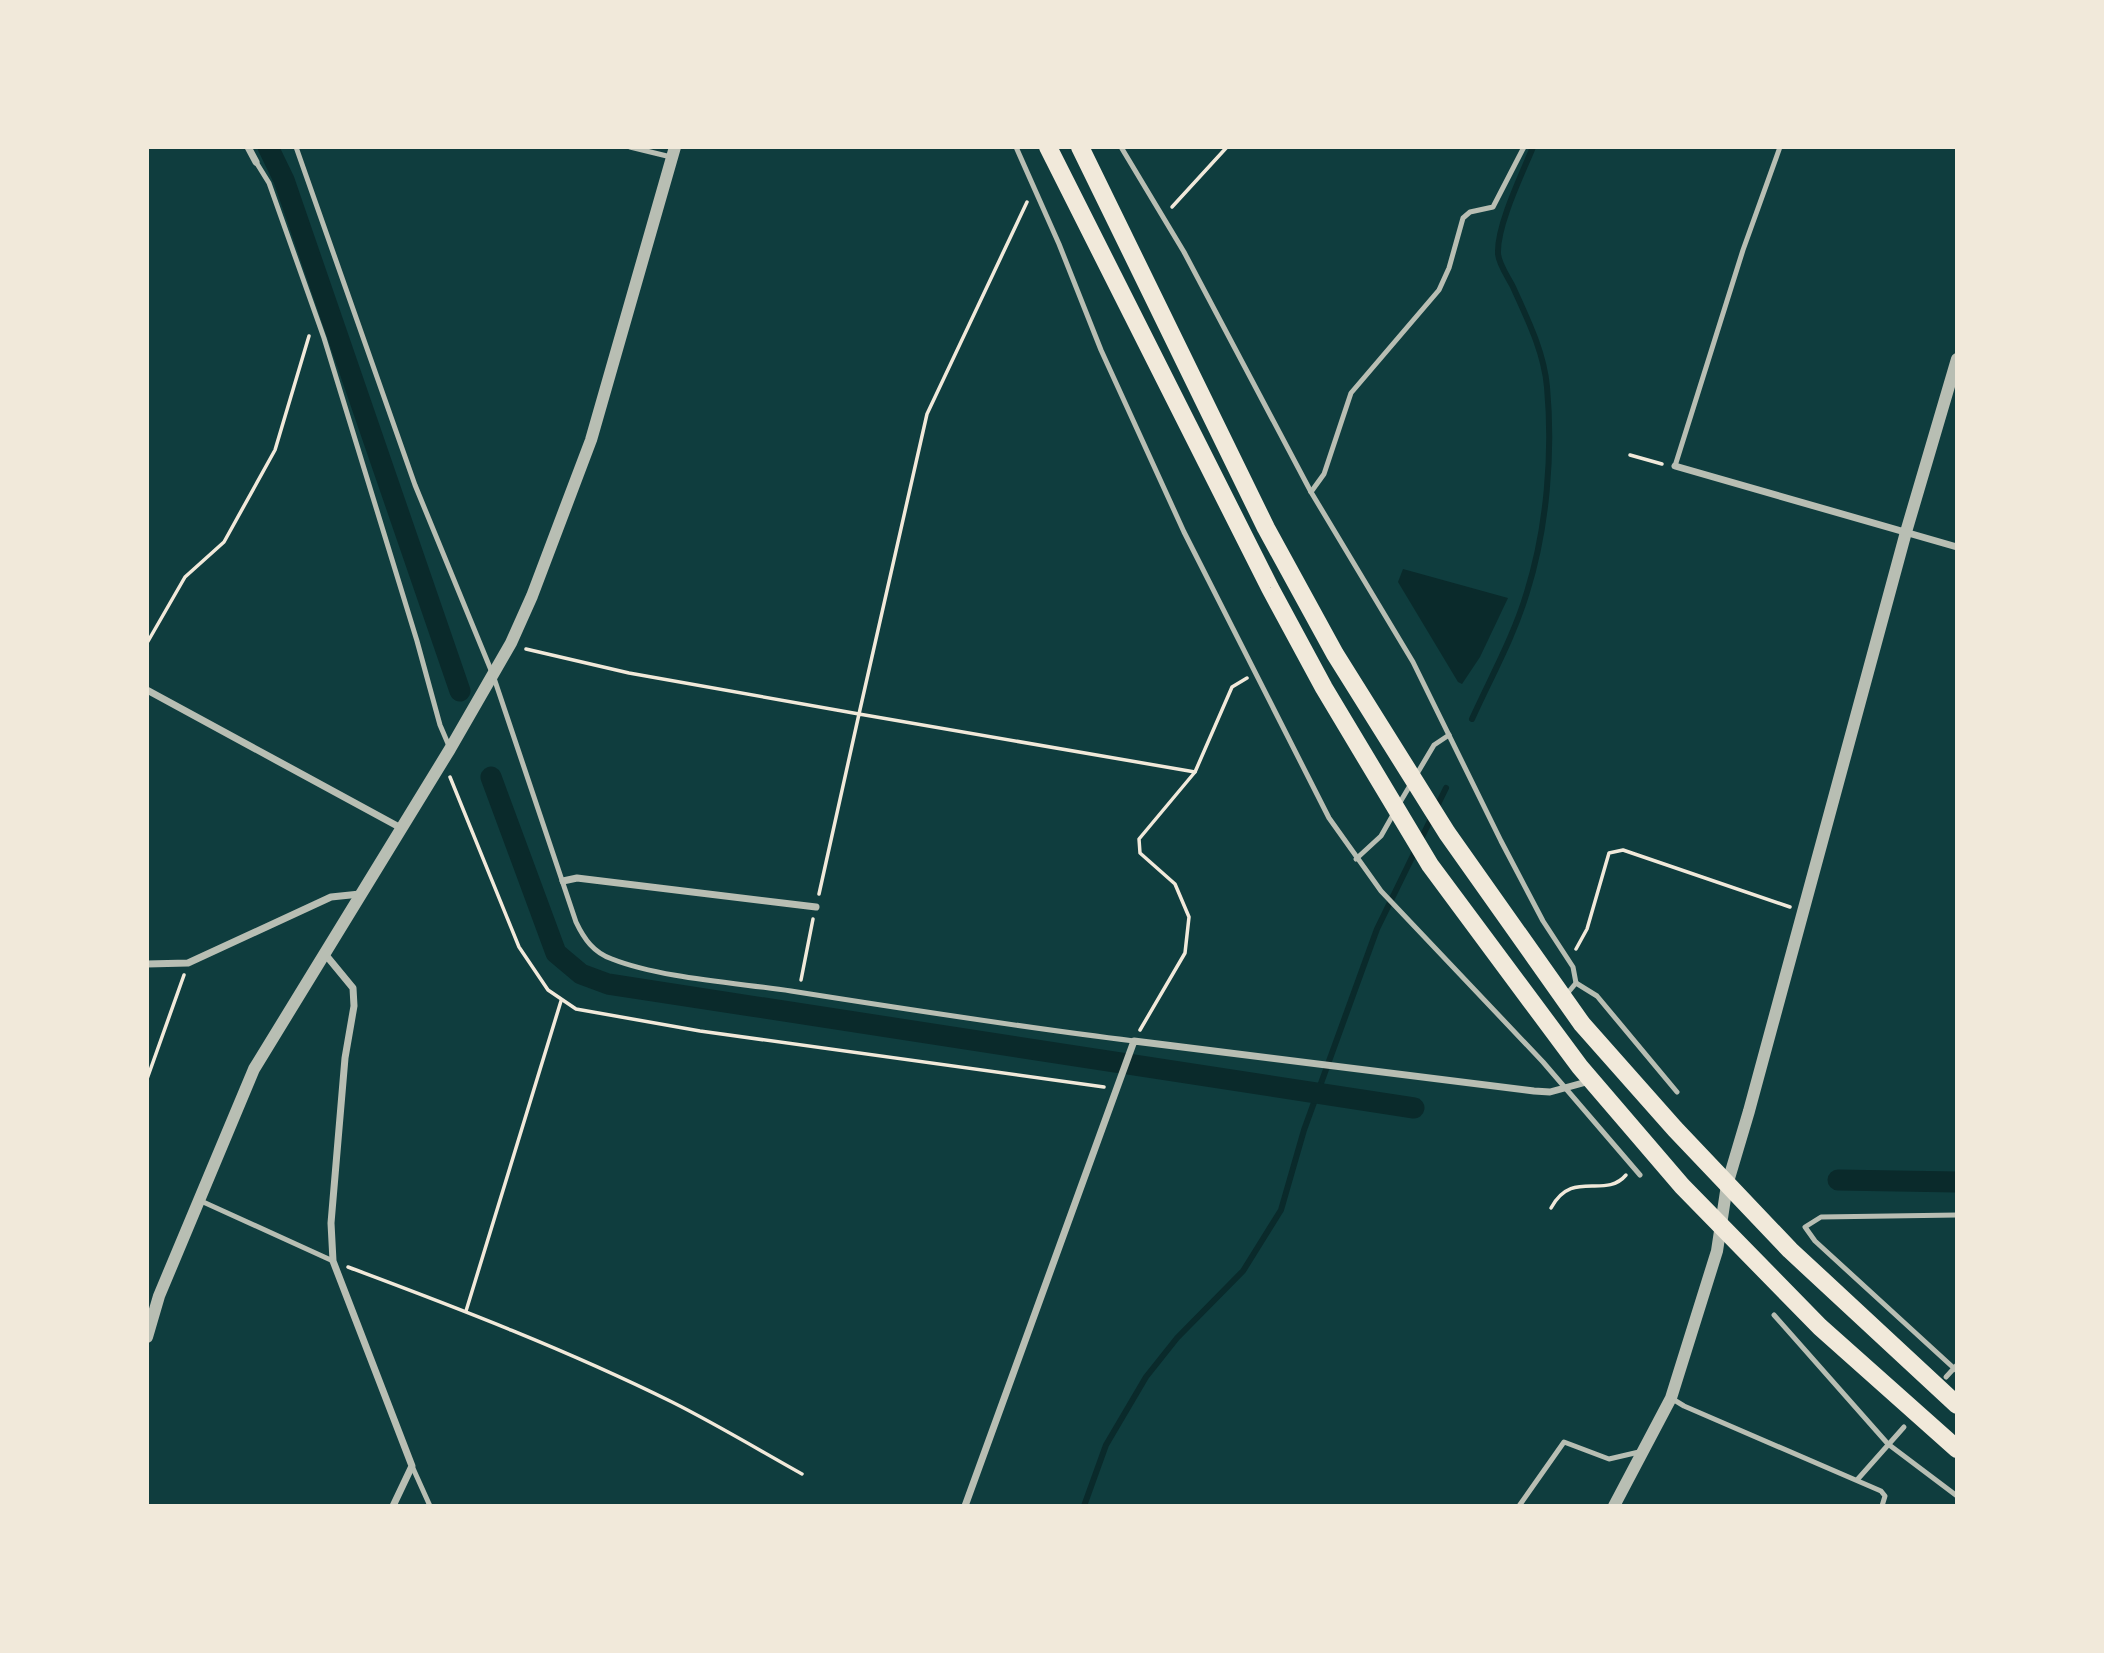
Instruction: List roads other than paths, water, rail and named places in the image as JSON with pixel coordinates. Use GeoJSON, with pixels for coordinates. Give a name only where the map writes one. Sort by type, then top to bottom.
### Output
{"type":"FeatureCollection","features":[{"type":"Feature","properties":{"kind":"highway"},"geometry":{"type":"LineString","coordinates":[[1048,147],[1213,479],[1324,688],[1430,866],[1591,1081],[1721,1227],[1820,1327],[1957,1449]]}},
{"type":"Feature","properties":{"kind":"highway"},"geometry":{"type":"LineString","coordinates":[[1080,147],[1266,528],[1335,654],[1447,833],[1582,1024],[1727,1185],[1799,1259],[1957,1405]]}},
{"type":"Feature","properties":{"kind":"street"},"geometry":{"type":"LineString","coordinates":[[248,147],[256,162]]}},
{"type":"Feature","properties":{"kind":"street"},"geometry":{"type":"LineString","coordinates":[[147,1337],[159,1296],[254,1069],[450,749],[511,643],[557,538],[591,440],[674,152]]}},
{"type":"Feature","properties":{"kind":"street"},"geometry":{"type":"LineString","coordinates":[[1614,1506],[1671,1398],[1712,1271],[1727,1185],[1906,532],[1957,359]]}},
{"type":"Feature","properties":{"kind":"street"},"geometry":{"type":"LineString","coordinates":[[1675,466],[1957,547]]}},
{"type":"Feature","properties":{"kind":"street"},"geometry":{"type":"LineString","coordinates":[[147,690],[401,828]]}},
{"type":"Feature","properties":{"kind":"street"},"geometry":{"type":"LineString","coordinates":[[563,881],[577,878],[816,907]]}},
{"type":"Feature","properties":{"kind":"street"},"geometry":{"type":"LineString","coordinates":[[147,964],[188,963],[331,897],[360,894]]}},
{"type":"Feature","properties":{"kind":"street"},"geometry":{"type":"LineString","coordinates":[[325,954],[353,988],[354,1006],[345,1058],[331,1223],[333,1261],[412,1466],[393,1506]]}},
{"type":"Feature","properties":{"kind":"street"},"geometry":{"type":"LineString","coordinates":[[965,1506],[1135,1041],[1332,1068],[1534,1091],[1565,1089],[1591,1081]]}},
{"type":"Feature","properties":{"kind":"lane"},"geometry":{"type":"LineString","coordinates":[[296,147],[415,485],[493,675],[582,936],[609,959],[697,977],[1000,1025],[1135,1041]]}},
{"type":"Feature","properties":{"kind":"lane"},"geometry":{"type":"LineString","coordinates":[[630,147],[674,152]]}},
{"type":"Feature","properties":{"kind":"lane"},"geometry":{"type":"LineString","coordinates":[[1016,147],[1132,420],[1254,675],[1329,818],[1356,859],[1407,921],[1565,1089],[1640,1175]]}},
{"type":"Feature","properties":{"kind":"lane"},"geometry":{"type":"LineString","coordinates":[[1121,147],[1163,216],[1311,492],[1413,662],[1500,841],[1543,921],[1573,967],[1576,983],[1597,996],[1677,1092]]}},
{"type":"Feature","properties":{"kind":"lane"},"geometry":{"type":"LineString","coordinates":[[1311,492],[1324,474],[1350,393],[1439,290],[1449,268],[1463,218],[1471,212],[1493,206],[1524,147]]}},
{"type":"Feature","properties":{"kind":"lane"},"geometry":{"type":"LineString","coordinates":[[1675,466],[1743,250],[1780,147]]}},
{"type":"Feature","properties":{"kind":"lane"},"geometry":{"type":"LineString","coordinates":[[256,162],[268,183],[316,318],[417,641],[440,725],[450,749]]}},
{"type":"Feature","properties":{"kind":"lane"},"geometry":{"type":"LineString","coordinates":[[1356,859],[1381,836],[1434,745],[1449,734]]}},
{"type":"Feature","properties":{"kind":"lane"},"geometry":{"type":"LineString","coordinates":[[1563,998],[1576,983]]}},
{"type":"Feature","properties":{"kind":"lane"},"geometry":{"type":"LineString","coordinates":[[198,1200],[333,1261]]}},
{"type":"Feature","properties":{"kind":"lane"},"geometry":{"type":"LineString","coordinates":[[1946,1377],[1956,1368],[1815,1241],[1805,1227],[1821,1217],[1957,1215]]}},
{"type":"Feature","properties":{"kind":"lane"},"geometry":{"type":"LineString","coordinates":[[1774,1315],[1888,1444],[1957,1496]]}},
{"type":"Feature","properties":{"kind":"lane"},"geometry":{"type":"LineString","coordinates":[[1671,1398],[1881,1491],[1885,1496],[1882,1506]]}},
{"type":"Feature","properties":{"kind":"lane"},"geometry":{"type":"LineString","coordinates":[[1857,1480],[1904,1427]]}},
{"type":"Feature","properties":{"kind":"lane"},"geometry":{"type":"LineString","coordinates":[[1519,1506],[1564,1442],[1609,1460],[1644,1450]]}},
{"type":"Feature","properties":{"kind":"lane"},"geometry":{"type":"LineString","coordinates":[[412,1466],[430,1506]]}},
{"type":"Feature","properties":{"kind":"water"},"geometry":{"type":"Polygon","coordinates":[[[1403,569],[1508,598],[1480,657],[1462,684],[1458,682],[1398,582],[1403,569]]]}},
{"type":"Feature","properties":{"kind":"waterway"},"geometry":{"type":"LineString","coordinates":[[268,147],[284,180],[460,691]]}},
{"type":"Feature","properties":{"kind":"waterway"},"geometry":{"type":"LineString","coordinates":[[1472,719],[1522,608],[1534,568],[1547,490],[1549,412],[1545,374],[1534,336],[1498,257],[1506,214],[1533,147]]}},
{"type":"Feature","properties":{"kind":"waterway"},"geometry":{"type":"LineString","coordinates":[[491,777],[556,953],[581,974],[608,984],[1414,1108]]}},
{"type":"Feature","properties":{"kind":"waterway"},"geometry":{"type":"LineString","coordinates":[[1084,1506],[1106,1445],[1146,1377],[1177,1338],[1243,1271],[1281,1210],[1304,1130],[1377,929],[1446,788]]}},
{"type":"Feature","properties":{"kind":"waterway"},"geometry":{"type":"LineString","coordinates":[[1838,1180],[1957,1182]]}}]}
